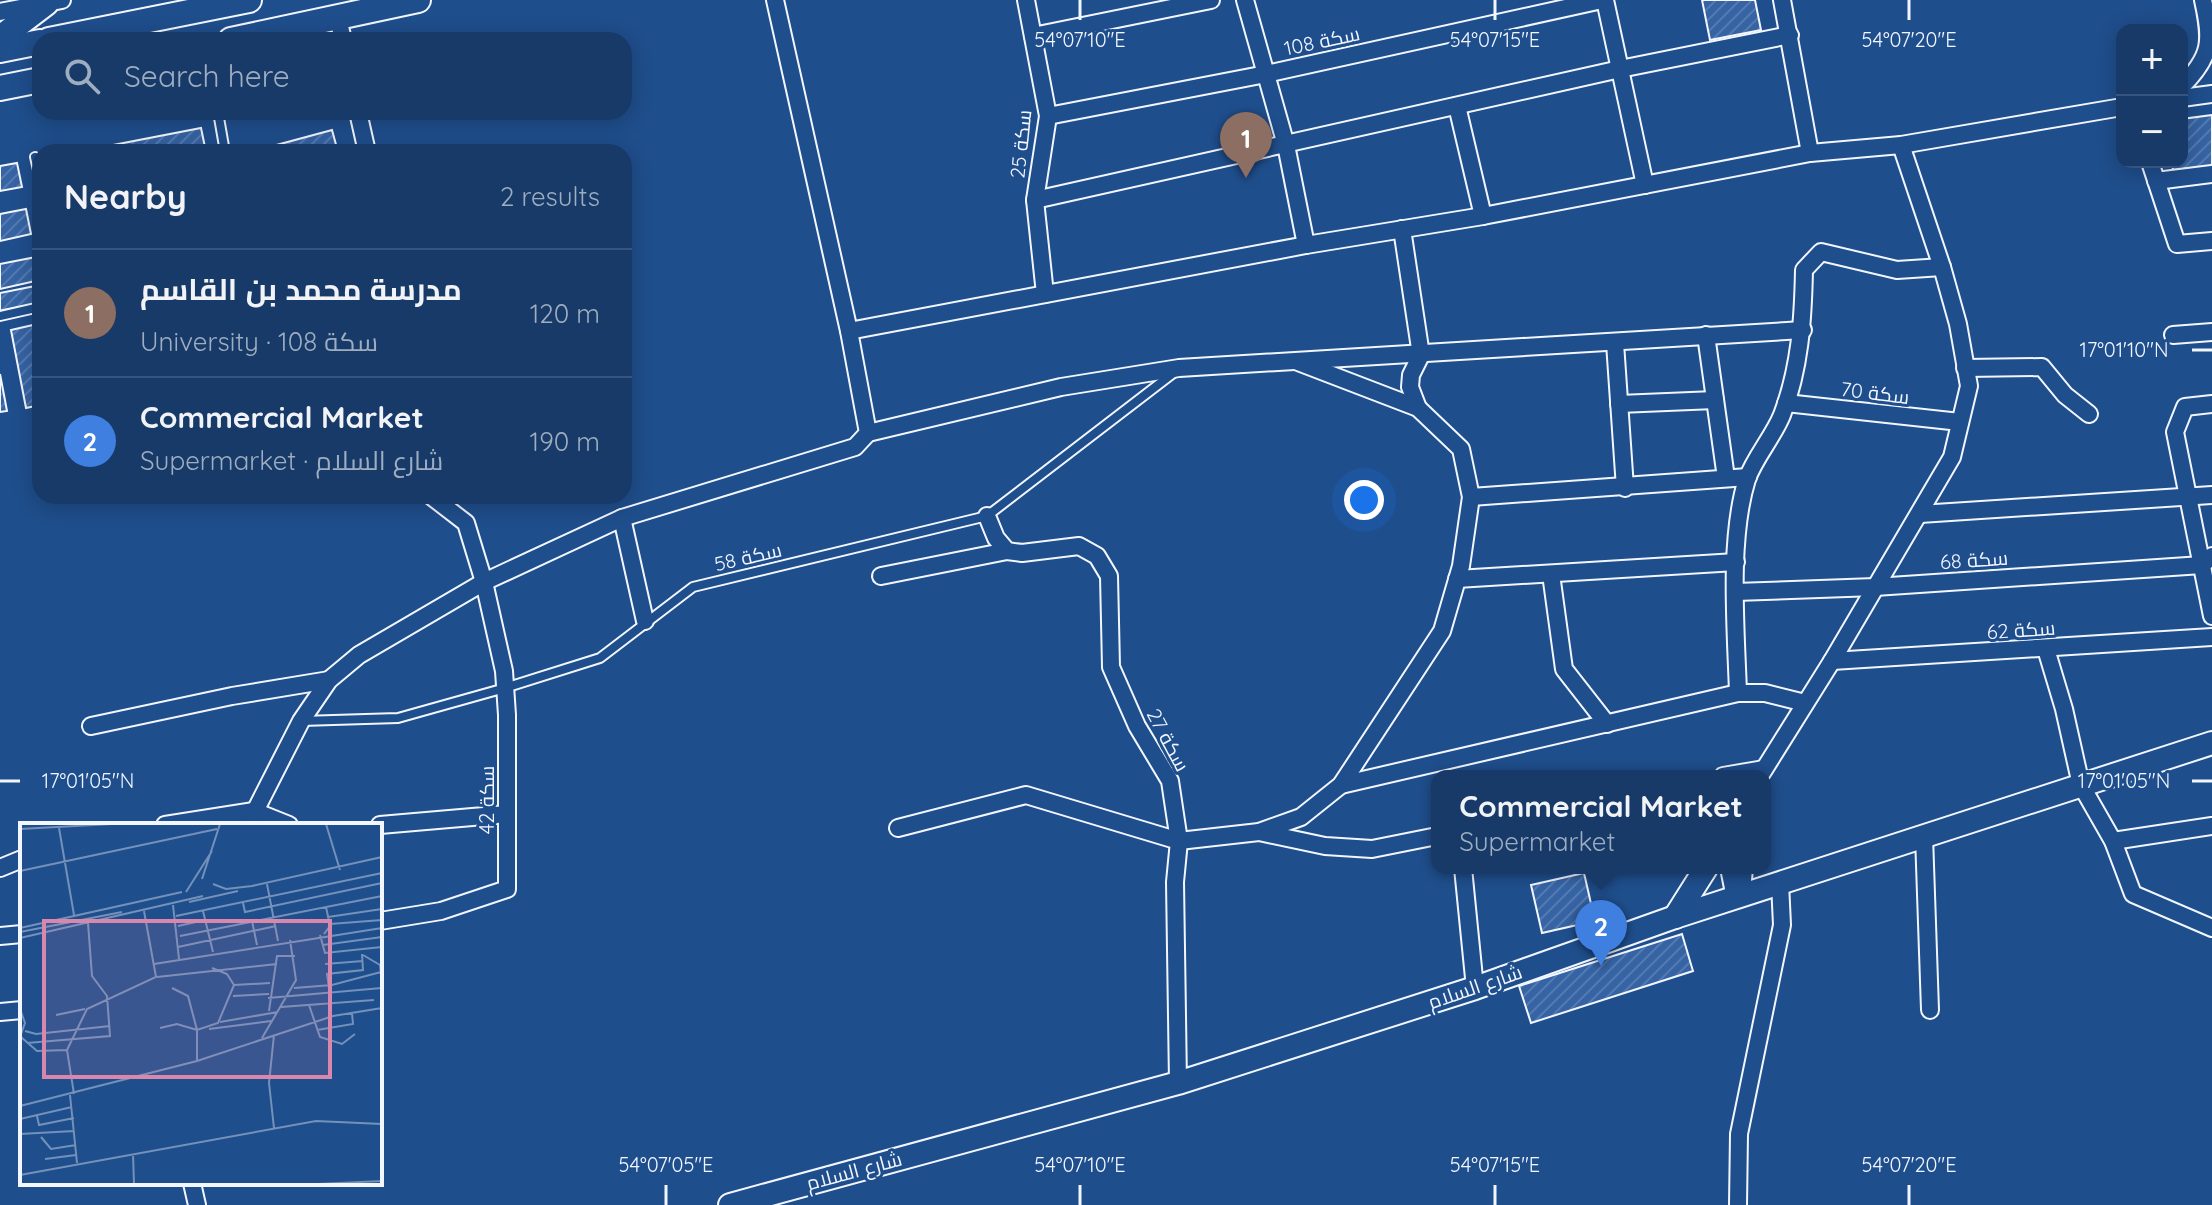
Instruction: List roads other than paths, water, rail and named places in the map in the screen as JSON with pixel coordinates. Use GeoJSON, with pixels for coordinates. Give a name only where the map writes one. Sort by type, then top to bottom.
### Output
{"type":"FeatureCollection","features":[{"type":"Feature","properties":{"kind":"main road"},"geometry":{"type":"LineString","coordinates":[[89,32],[249,0]]}},
{"type":"Feature","properties":{"kind":"main road"},"geometry":{"type":"LineString","coordinates":[[311,32],[341,29],[418,0]]}},
{"type":"Feature","properties":{"kind":"main road"},"geometry":{"type":"LineString","coordinates":[[0,38],[54,2]]}},
{"type":"Feature","properties":{"kind":"main road"},"geometry":{"type":"LineString","coordinates":[[0,50],[32,44]]}},
{"type":"Feature","properties":{"kind":"main road"},"geometry":{"type":"LineString","coordinates":[[0,88],[32,82]]}},
{"type":"Feature","properties":{"kind":"street"},"geometry":{"type":"LineString","coordinates":[[775,0],[849,331],[868,433]]}},
{"type":"Feature","properties":{"kind":"street","name":"سكة 25"},"geometry":{"type":"LineString","coordinates":[[1026,0],[1048,116],[1035,200],[1045,294]]}},
{"type":"Feature","properties":{"kind":"street"},"geometry":{"type":"LineString","coordinates":[[1033,36],[1211,0]]}},
{"type":"Feature","properties":{"kind":"street"},"geometry":{"type":"LineString","coordinates":[[1245,0],[1286,145],[1306,245]]}},
{"type":"Feature","properties":{"kind":"street"},"geometry":{"type":"LineString","coordinates":[[1604,0],[1645,185]]}},
{"type":"Feature","properties":{"kind":"street","name":"سكة 108"},"geometry":{"type":"LineString","coordinates":[[1048,116],[1266,74],[1604,0]]}},
{"type":"Feature","properties":{"kind":"street"},"geometry":{"type":"LineString","coordinates":[[1782,0],[1810,153]]}},
{"type":"Feature","properties":{"kind":"street"},"geometry":{"type":"LineString","coordinates":[[2188,80],[2202,67],[2212,34],[2203,0]]}},
{"type":"Feature","properties":{"kind":"street"},"geometry":{"type":"LineString","coordinates":[[0,12],[54,2]]}},
{"type":"Feature","properties":{"kind":"street"},"geometry":{"type":"LineString","coordinates":[[1035,200],[1620,69],[1790,35]]}},
{"type":"Feature","properties":{"kind":"street"},"geometry":{"type":"LineString","coordinates":[[2188,97],[2212,94]]}},
{"type":"Feature","properties":{"kind":"street"},"geometry":{"type":"LineString","coordinates":[[1457,106],[1483,216]]}},
{"type":"Feature","properties":{"kind":"street"},"geometry":{"type":"LineString","coordinates":[[849,331],[1810,153],[1901,145],[2116,108]]}},
{"type":"Feature","properties":{"kind":"street"},"geometry":{"type":"LineString","coordinates":[[360,120],[365,144]]}},
{"type":"Feature","properties":{"kind":"street"},"geometry":{"type":"LineString","coordinates":[[1763,770],[1832,661],[1952,457],[1969,386],[1958,324],[1942,267],[1901,145]]}},
{"type":"Feature","properties":{"kind":"street"},"geometry":{"type":"LineString","coordinates":[[2152,168],[2177,244],[2212,241]]}},
{"type":"Feature","properties":{"kind":"street"},"geometry":{"type":"LineString","coordinates":[[2156,181],[2212,174]]}},
{"type":"Feature","properties":{"kind":"street"},"geometry":{"type":"LineString","coordinates":[[1402,229],[1421,355],[1411,375],[1410,387],[1418,408]]}},
{"type":"Feature","properties":{"kind":"street"},"geometry":{"type":"LineString","coordinates":[[1738,693],[1735,592],[1741,508],[1748,477],[1781,418],[1786,403],[1803,330],[1804,270],[1821,252],[1897,270],[1942,267]]}},
{"type":"Feature","properties":{"kind":"street"},"geometry":{"type":"LineString","coordinates":[[251,818],[301,721],[329,680],[359,655],[484,582],[622,518],[855,447],[868,433],[1061,387],[1179,368],[1803,330]]}},
{"type":"Feature","properties":{"kind":"street"},"geometry":{"type":"LineString","coordinates":[[2173,335],[2212,332]]}},
{"type":"Feature","properties":{"kind":"street"},"geometry":{"type":"LineString","coordinates":[[1706,335],[1726,478]]}},
{"type":"Feature","properties":{"kind":"street"},"geometry":{"type":"LineString","coordinates":[[1615,343],[1625,488]]}},
{"type":"Feature","properties":{"kind":"street"},"geometry":{"type":"LineString","coordinates":[[898,828],[1026,795],[1179,841],[1259,832],[1301,817],[1341,785],[1442,631],[1457,579],[1471,497],[1461,449],[1418,408],[1298,362]]}},
{"type":"Feature","properties":{"kind":"street"},"geometry":{"type":"LineString","coordinates":[[1965,368],[2042,367],[2065,395],[2089,414]]}},
{"type":"Feature","properties":{"kind":"street"},"geometry":{"type":"LineString","coordinates":[[1619,404],[1715,400]]}},
{"type":"Feature","properties":{"kind":"street","name":"سكة 70"},"geometry":{"type":"LineString","coordinates":[[1786,403],[1960,422]]}},
{"type":"Feature","properties":{"kind":"street"},"geometry":{"type":"LineString","coordinates":[[2212,404],[2185,407],[2175,432],[2188,497],[2207,560],[2212,616]]}},
{"type":"Feature","properties":{"kind":"street"},"geometry":{"type":"LineString","coordinates":[[1471,497],[1748,477]]}},
{"type":"Feature","properties":{"kind":"street"},"geometry":{"type":"LineString","coordinates":[[1920,514],[2212,495]]}},
{"type":"Feature","properties":{"kind":"street","name":"سكة 42"},"geometry":{"type":"LineString","coordinates":[[382,921],[441,911],[507,889],[504,671],[484,582],[466,523],[441,504]]}},
{"type":"Feature","properties":{"kind":"street"},"geometry":{"type":"LineString","coordinates":[[881,576],[1007,551],[996,538],[987,516]]}},
{"type":"Feature","properties":{"kind":"street"},"geometry":{"type":"LineString","coordinates":[[622,518],[645,621]]}},
{"type":"Feature","properties":{"kind":"street","name":"سكة 27"},"geometry":{"type":"LineString","coordinates":[[1007,551],[1022,553],[1079,546],[1097,556],[1109,576],[1111,667],[1137,726],[1170,781],[1179,841],[1175,882],[1178,1083]]}},
{"type":"Feature","properties":{"kind":"street","name":"سكة 68"},"geometry":{"type":"LineString","coordinates":[[1735,592],[1875,587],[2207,560]]}},
{"type":"Feature","properties":{"kind":"street"},"geometry":{"type":"LineString","coordinates":[[1457,579],[1736,562]]}},
{"type":"Feature","properties":{"kind":"street"},"geometry":{"type":"LineString","coordinates":[[1551,574],[1564,669],[1607,724]]}},
{"type":"Feature","properties":{"kind":"street","name":"سكة 62"},"geometry":{"type":"LineString","coordinates":[[1832,661],[2212,637]]}},
{"type":"Feature","properties":{"kind":"street"},"geometry":{"type":"LineString","coordinates":[[2046,649],[2064,709],[2081,785],[2113,841],[2133,894],[2212,928]]}},
{"type":"Feature","properties":{"kind":"street"},"geometry":{"type":"LineString","coordinates":[[91,726],[232,696],[329,680]]}},
{"type":"Feature","properties":{"kind":"street"},"geometry":{"type":"LineString","coordinates":[[1341,785],[1738,693],[1765,693],[1805,703]]}},
{"type":"Feature","properties":{"kind":"street","name":"شارع السلام"},"geometry":{"type":"LineString","coordinates":[[730,1205],[1178,1083],[1475,988],[1735,898],[1772,876],[1924,836],[2212,743]]}},
{"type":"Feature","properties":{"kind":"street"},"geometry":{"type":"LineString","coordinates":[[382,825],[507,814]]}},
{"type":"Feature","properties":{"kind":"street"},"geometry":{"type":"LineString","coordinates":[[190,823],[251,818],[278,823]]}},
{"type":"Feature","properties":{"kind":"street"},"geometry":{"type":"LineString","coordinates":[[2113,841],[2212,826]]}},
{"type":"Feature","properties":{"kind":"street"},"geometry":{"type":"LineString","coordinates":[[1259,832],[1311,844],[1372,849],[1431,837]]}},
{"type":"Feature","properties":{"kind":"street"},"geometry":{"type":"LineString","coordinates":[[1924,836],[1930,1010]]}},
{"type":"Feature","properties":{"kind":"street"},"geometry":{"type":"LineString","coordinates":[[0,868],[20,860]]}},
{"type":"Feature","properties":{"kind":"street"},"geometry":{"type":"LineString","coordinates":[[1464,874],[1475,988]]}},
{"type":"Feature","properties":{"kind":"street"},"geometry":{"type":"LineString","coordinates":[[1675,917],[1702,874]]}},
{"type":"Feature","properties":{"kind":"street"},"geometry":{"type":"LineString","coordinates":[[1730,874],[1735,898]]}},
{"type":"Feature","properties":{"kind":"street"},"geometry":{"type":"LineString","coordinates":[[1735,898],[1744,874]]}},
{"type":"Feature","properties":{"kind":"street"},"geometry":{"type":"LineString","coordinates":[[1738,1205],[1739,1134],[1782,925],[1772,876]]}},
{"type":"Feature","properties":{"kind":"street"},"geometry":{"type":"LineString","coordinates":[[0,936],[20,934]]}},
{"type":"Feature","properties":{"kind":"street"},"geometry":{"type":"LineString","coordinates":[[0,1012],[20,1010]]}},
{"type":"Feature","properties":{"kind":"street"},"geometry":{"type":"LineString","coordinates":[[192,1185],[197,1205]]}},
{"type":"Feature","properties":{"kind":"lane"},"geometry":{"type":"LineString","coordinates":[[219,120],[224,144]]}},
{"type":"Feature","properties":{"kind":"lane"},"geometry":{"type":"LineString","coordinates":[[0,316],[32,309]]}},
{"type":"Feature","properties":{"kind":"lane","name":"سكة 58"},"geometry":{"type":"LineString","coordinates":[[301,721],[398,718],[505,688],[600,658],[693,587],[987,516],[1179,368]]}},
{"type":"Feature","properties":{"kind":"place","name":"مدرسة محمد بن القاسم"},"geometry":{"type":"Point","coordinates":[1246,178]}},
{"type":"Feature","properties":{"kind":"place","name":"Commercial Market"},"geometry":{"type":"Point","coordinates":[1601,966]}}]}
